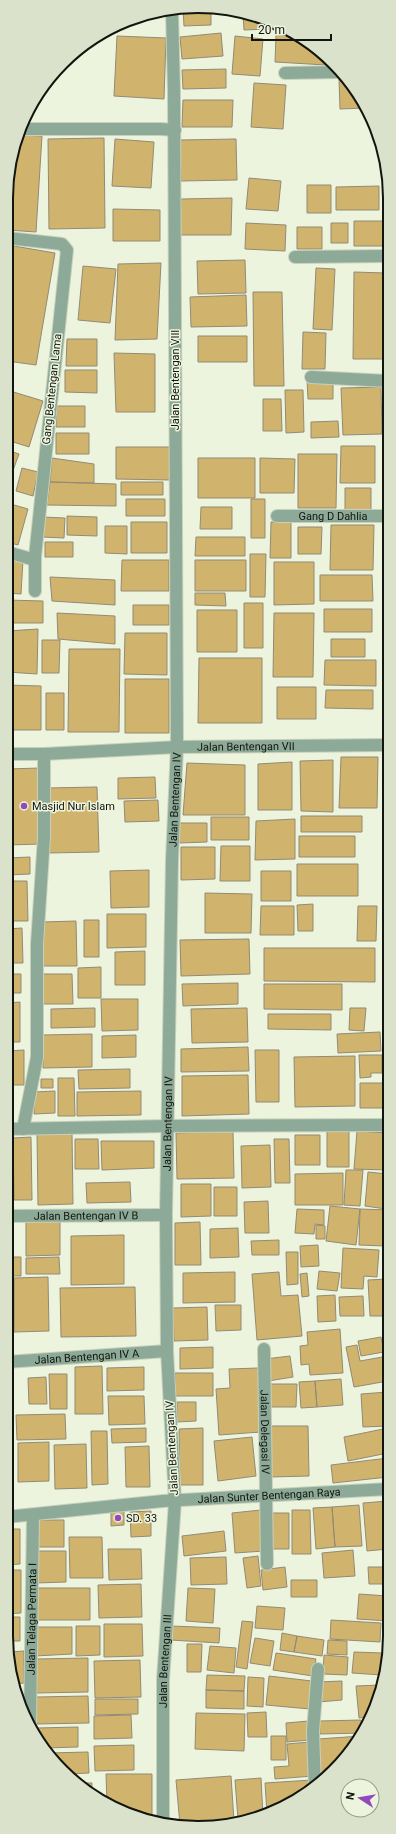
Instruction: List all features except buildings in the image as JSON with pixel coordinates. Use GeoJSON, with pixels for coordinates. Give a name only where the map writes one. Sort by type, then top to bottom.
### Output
{"type":"FeatureCollection","features":[{"type":"Feature","properties":{"kind":"street","name":"Jalan Bentengan VIII"},"geometry":{"type":"LineString","coordinates":[[172,15],[175,130],[177,747]]}},
{"type":"Feature","properties":{"kind":"street"},"geometry":{"type":"LineString","coordinates":[[285,73],[334,72]]}},
{"type":"Feature","properties":{"kind":"street"},"geometry":{"type":"LineString","coordinates":[[26,129],[175,130]]}},
{"type":"Feature","properties":{"kind":"street","name":"Gang Bentengan Lama"},"geometry":{"type":"LineString","coordinates":[[13,239],[62,244],[67,250],[35,560],[35,591]]}},
{"type":"Feature","properties":{"kind":"street"},"geometry":{"type":"LineString","coordinates":[[295,257],[383,256]]}},
{"type":"Feature","properties":{"kind":"street"},"geometry":{"type":"LineString","coordinates":[[311,377],[383,381]]}},
{"type":"Feature","properties":{"kind":"street","name":"Gang D Dahlia"},"geometry":{"type":"LineString","coordinates":[[277,516],[383,516]]}},
{"type":"Feature","properties":{"kind":"street"},"geometry":{"type":"LineString","coordinates":[[13,554],[35,560]]}},
{"type":"Feature","properties":{"kind":"street","name":"Jalan Bentengan VII"},"geometry":{"type":"LineString","coordinates":[[13,754],[44,754],[177,747],[383,745]]}},
{"type":"Feature","properties":{"kind":"street","name":"Jalan Bentengan IV"},"geometry":{"type":"LineString","coordinates":[[175,1501],[167,1351],[166,1215],[172,868],[177,747]]}},
{"type":"Feature","properties":{"kind":"street"},"geometry":{"type":"LineString","coordinates":[[23,1128],[37,1057],[37,944],[44,837],[44,754]]}},
{"type":"Feature","properties":{"kind":"street"},"geometry":{"type":"LineString","coordinates":[[13,1129],[383,1125]]}},
{"type":"Feature","properties":{"kind":"street","name":"Jalan Bentengan IV B"},"geometry":{"type":"LineString","coordinates":[[13,1216],[166,1215]]}},
{"type":"Feature","properties":{"kind":"street","name":"Jalan Delegasi IV"},"geometry":{"type":"LineString","coordinates":[[264,1349],[267,1564]]}},
{"type":"Feature","properties":{"kind":"street","name":"Jalan Bentengan IV A"},"geometry":{"type":"LineString","coordinates":[[13,1362],[167,1351]]}},
{"type":"Feature","properties":{"kind":"street","name":"Jalan Sunter Bentengan Raya"},"geometry":{"type":"LineString","coordinates":[[13,1516],[175,1501],[383,1489]]}},
{"type":"Feature","properties":{"kind":"street","name":"Jalan Bentengan III"},"geometry":{"type":"LineString","coordinates":[[163,1817],[163,1680],[175,1501]]}},
{"type":"Feature","properties":{"kind":"street","name":"Jalan Telaga Permata I"},"geometry":{"type":"LineString","coordinates":[[30,1714],[33,1515]]}},
{"type":"Feature","properties":{"kind":"street"},"geometry":{"type":"LineString","coordinates":[[315,1780],[313,1731],[318,1669]]}},
{"type":"Feature","properties":{"kind":"place","name":"Masjid Nur Islam"},"geometry":{"type":"Point","coordinates":[24,806]}},
{"type":"Feature","properties":{"kind":"place","name":"SD. 33"},"geometry":{"type":"Point","coordinates":[118,1518]}}]}
